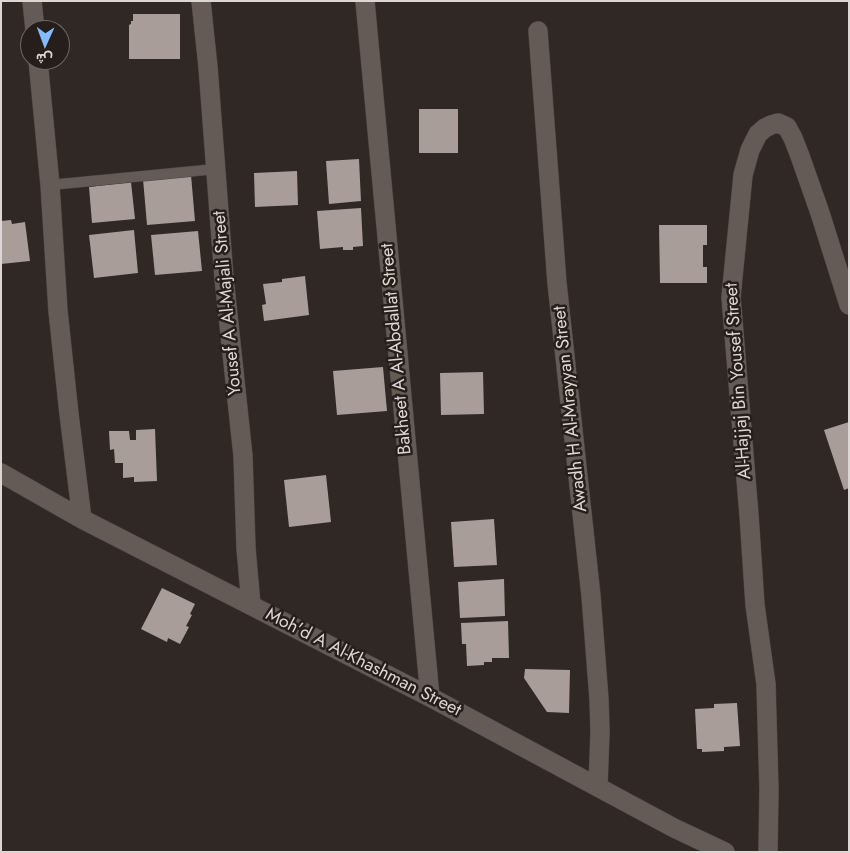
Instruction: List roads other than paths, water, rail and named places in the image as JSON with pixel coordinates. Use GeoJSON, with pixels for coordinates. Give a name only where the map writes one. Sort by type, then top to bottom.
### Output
{"type":"FeatureCollection","features":[{"type":"Feature","properties":{"kind":"street"},"geometry":{"type":"LineString","coordinates":[[32,1],[34,20]]}},
{"type":"Feature","properties":{"kind":"street","name":"Yousef A Al-Majali Street"},"geometry":{"type":"LineString","coordinates":[[201,1],[208,67],[224,278],[243,456],[246,548],[251,605]]}},
{"type":"Feature","properties":{"kind":"street","name":"Bakheet A Al-Abdallat Street"},"geometry":{"type":"LineString","coordinates":[[365,1],[430,697]]}},
{"type":"Feature","properties":{"kind":"street","name":"Awadh H Al-Mrayyan Street"},"geometry":{"type":"LineString","coordinates":[[538,31],[558,284],[600,699],[598,787]]}},
{"type":"Feature","properties":{"kind":"street"},"geometry":{"type":"LineString","coordinates":[[39,70],[50,185],[58,311],[82,519]]}},
{"type":"Feature","properties":{"kind":"street","name":"Al-Hajjaj Bin Yousef Street"},"geometry":{"type":"LineString","coordinates":[[768,852],[769,790],[766,684],[755,605],[731,297],[743,175],[750,150],[758,134],[771,124],[778,123],[787,127],[793,138],[820,213],[849,305]]}},
{"type":"Feature","properties":{"kind":"street","name":"Moh'd A Al-Khashman Street"},"geometry":{"type":"LineString","coordinates":[[1,473],[82,519],[430,697],[674,828],[725,852]]}},
{"type":"Feature","properties":{"kind":"lane"},"geometry":{"type":"LineString","coordinates":[[50,185],[216,169]]}}]}
